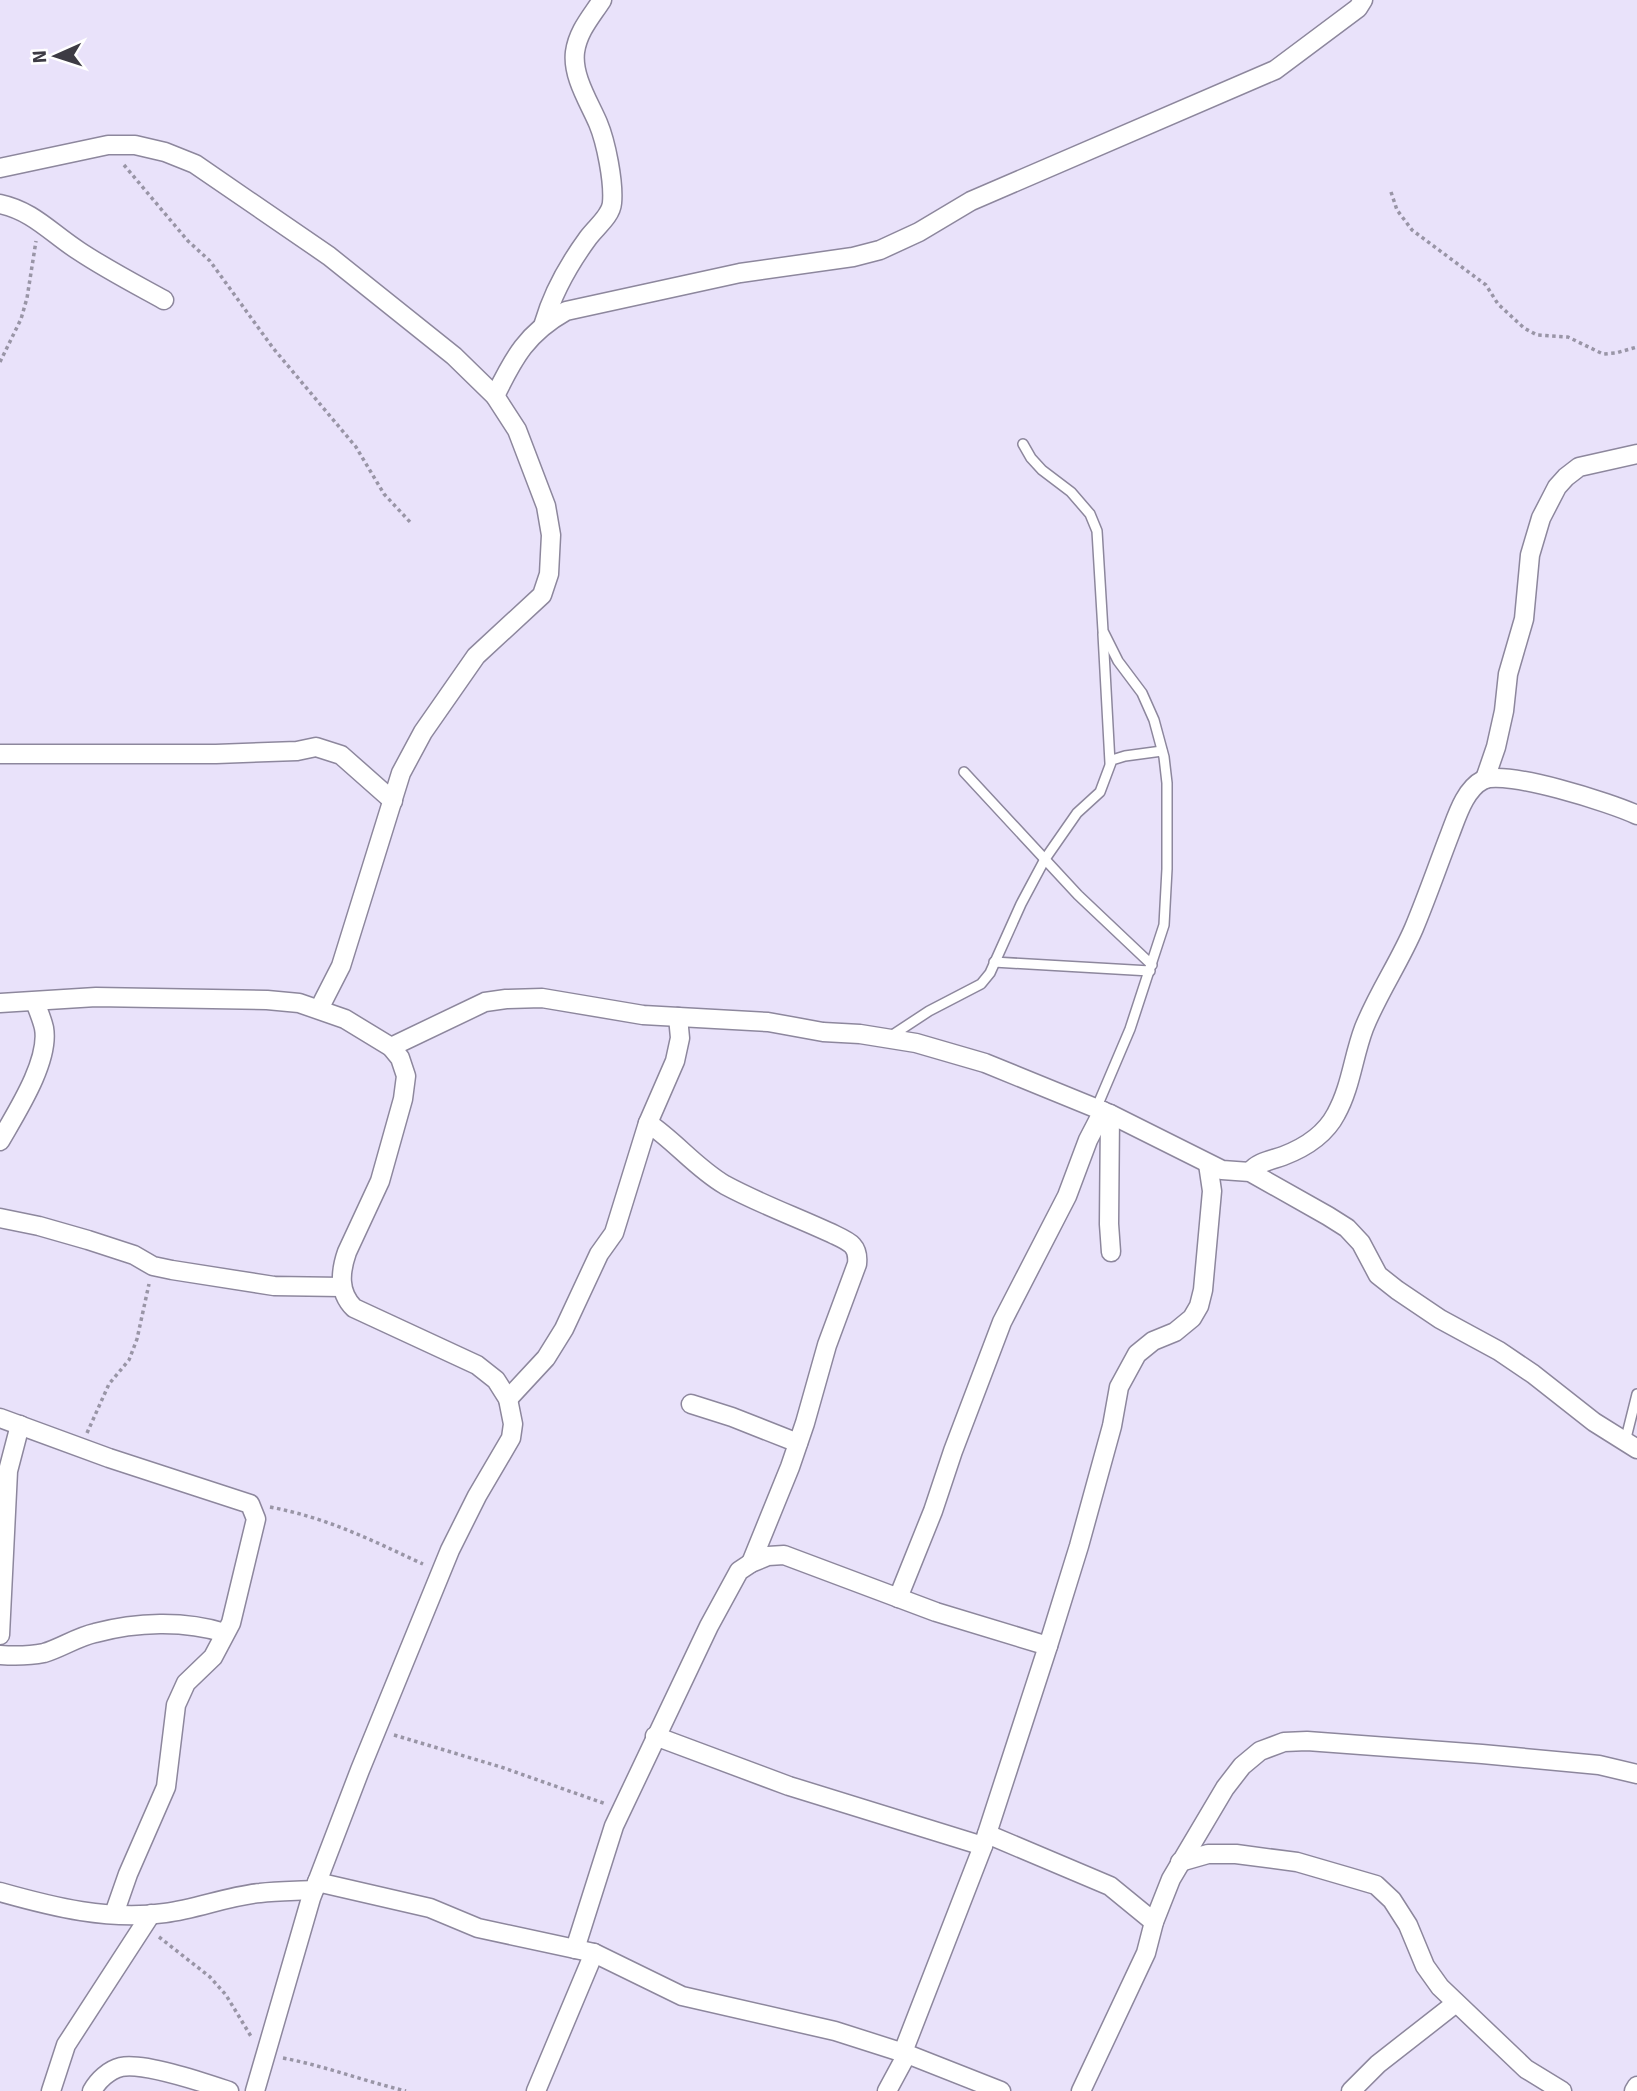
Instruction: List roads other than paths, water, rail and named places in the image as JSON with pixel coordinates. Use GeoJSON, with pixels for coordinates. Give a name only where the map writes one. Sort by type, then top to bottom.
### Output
{"type":"FeatureCollection","features":[{"type":"Feature","properties":{"kind":"street"},"geometry":{"type":"LineString","coordinates":[[544,323],[551,300],[562,280],[588,237],[612,208],[611,185],[599,125],[579,78],[574,55],[582,30],[602,0]]}},
{"type":"Feature","properties":{"kind":"street"},"geometry":{"type":"LineString","coordinates":[[495,396],[522,347],[544,323],[566,311],[740,274],[853,257],[880,250],[919,232],[971,201],[1275,70],[1358,8],[1363,0]]}},
{"type":"Feature","properties":{"kind":"street"},"geometry":{"type":"LineString","coordinates":[[0,168],[108,145],[135,145],[166,152],[195,164],[329,256],[454,356],[495,396],[517,430],[546,506],[551,536],[549,574],[542,595],[476,656],[423,732],[407,762],[393,801],[341,966],[319,1009]]}},
{"type":"Feature","properties":{"kind":"street"},"geometry":{"type":"LineString","coordinates":[[0,204],[17,207],[76,250],[164,300]]}},
{"type":"Feature","properties":{"kind":"street"},"geometry":{"type":"LineString","coordinates":[[1485,779],[1496,747],[1508,674],[1524,619],[1530,555],[1541,518],[1558,487],[1579,467],[1637,454]]}},
{"type":"Feature","properties":{"kind":"street"},"geometry":{"type":"LineString","coordinates":[[0,754],[216,754],[297,751],[316,747],[341,755],[393,801]]}},
{"type":"Feature","properties":{"kind":"street"},"geometry":{"type":"LineString","coordinates":[[1250,1172],[1254,1166],[1285,1155],[1314,1140],[1331,1125],[1349,1085],[1366,1022],[1413,929],[1459,813],[1475,786],[1485,779],[1497,776],[1517,779],[1596,800],[1637,815]]}},
{"type":"Feature","properties":{"kind":"street"},"geometry":{"type":"LineString","coordinates":[[0,1003],[96,998],[267,1000],[299,1003],[345,1019],[391,1047],[400,1058],[406,1076],[403,1099],[380,1181],[347,1252],[342,1287],[344,1295],[354,1308],[477,1365],[496,1380],[508,1399],[512,1414],[511,1438],[478,1496],[440,1574],[315,1886],[255,2091]]}},
{"type":"Feature","properties":{"kind":"street"},"geometry":{"type":"LineString","coordinates":[[391,1047],[485,1002],[542,998],[582,1003],[620,1012],[768,1022],[823,1032],[916,1043],[985,1063],[1103,1112],[1222,1170],[1250,1172],[1347,1228],[1361,1243],[1378,1275],[1440,1319],[1499,1351],[1594,1422],[1631,1445]]}},
{"type":"Feature","properties":{"kind":"street"},"geometry":{"type":"LineString","coordinates":[[0,1141],[31,1082],[44,1047],[44,1028],[35,1002]]}},
{"type":"Feature","properties":{"kind":"street"},"geometry":{"type":"LineString","coordinates":[[508,1399],[546,1358],[564,1329],[599,1254],[614,1233],[648,1124],[675,1061],[680,1038],[678,1017]]}},
{"type":"Feature","properties":{"kind":"street"},"geometry":{"type":"LineString","coordinates":[[1103,1112],[1111,1252]]}},
{"type":"Feature","properties":{"kind":"street"},"geometry":{"type":"LineString","coordinates":[[898,1598],[1002,1322],[1067,1196],[1088,1140],[1103,1112]]}},
{"type":"Feature","properties":{"kind":"street"},"geometry":{"type":"LineString","coordinates":[[648,1124],[670,1139],[695,1164],[725,1185],[852,1243],[858,1253],[857,1264],[827,1345],[798,1443],[751,1563]]}},
{"type":"Feature","properties":{"kind":"street"},"geometry":{"type":"LineString","coordinates":[[887,2091],[905,2053],[985,1840],[1079,1546],[1112,1426],[1119,1387],[1137,1354],[1153,1341],[1175,1332],[1192,1318],[1199,1306],[1203,1290],[1212,1191],[1208,1164]]}},
{"type":"Feature","properties":{"kind":"street"},"geometry":{"type":"LineString","coordinates":[[0,1218],[88,1240],[134,1255],[153,1266],[274,1286],[342,1287]]}},
{"type":"Feature","properties":{"kind":"street"},"geometry":{"type":"LineString","coordinates":[[691,1404],[798,1443]]}},
{"type":"Feature","properties":{"kind":"street"},"geometry":{"type":"LineString","coordinates":[[0,1418],[250,1504],[256,1520],[231,1623],[213,1657],[186,1683],[176,1705],[166,1787],[128,1874],[114,1914]]}},
{"type":"Feature","properties":{"kind":"street"},"geometry":{"type":"LineString","coordinates":[[0,1635],[8,1471],[20,1425]]}},
{"type":"Feature","properties":{"kind":"street"},"geometry":{"type":"LineString","coordinates":[[575,1949],[621,1809],[709,1626],[739,1571],[751,1563],[768,1556],[784,1555],[936,1612],[1048,1646]]}},
{"type":"Feature","properties":{"kind":"street"},"geometry":{"type":"LineString","coordinates":[[0,1655],[43,1653],[93,1633],[123,1627],[184,1624],[225,1633]]}},
{"type":"Feature","properties":{"kind":"street"},"geometry":{"type":"LineString","coordinates":[[655,1736],[789,1786],[985,1840],[1111,1886],[1154,1922]]}},
{"type":"Feature","properties":{"kind":"street"},"geometry":{"type":"LineString","coordinates":[[1081,2091],[1146,1954],[1154,1922],[1180,1862],[1225,1788],[1242,1766],[1260,1751],[1284,1742],[1338,1742],[1599,1765],[1637,1774]]}},
{"type":"Feature","properties":{"kind":"street"},"geometry":{"type":"LineString","coordinates":[[1180,1862],[1208,1854],[1236,1854],[1297,1861],[1376,1885],[1392,1900],[1408,1925],[1425,1966],[1440,1987],[1526,2069],[1562,2091]]}},
{"type":"Feature","properties":{"kind":"street"},"geometry":{"type":"LineString","coordinates":[[0,1892],[44,1905],[147,1920],[165,1913],[259,1893],[315,1886],[430,1908],[478,1928],[594,1953],[682,1996],[835,2031],[905,2053],[1001,2091]]}},
{"type":"Feature","properties":{"kind":"street"},"geometry":{"type":"LineString","coordinates":[[51,2091],[66,2045],[147,1920]]}},
{"type":"Feature","properties":{"kind":"street"},"geometry":{"type":"LineString","coordinates":[[536,2091],[594,1953]]}},
{"type":"Feature","properties":{"kind":"street"},"geometry":{"type":"LineString","coordinates":[[1352,2091],[1378,2064],[1456,2003]]}},
{"type":"Feature","properties":{"kind":"street"},"geometry":{"type":"LineString","coordinates":[[92,2091],[106,2074],[121,2067],[138,2066],[229,2091]]}},
{"type":"Feature","properties":{"kind":"street"},"geometry":{"type":"LineString","coordinates":[[1634,2091],[1637,2086]]}},
{"type":"Feature","properties":{"kind":"lane"},"geometry":{"type":"LineString","coordinates":[[1023,444],[1042,470],[1071,492],[1090,514],[1097,531],[1110,765]]}},
{"type":"Feature","properties":{"kind":"lane"},"geometry":{"type":"LineString","coordinates":[[1103,630],[1118,661],[1142,693],[1154,720],[1167,783],[1164,925],[1103,1112]]}},
{"type":"Feature","properties":{"kind":"lane"},"geometry":{"type":"LineString","coordinates":[[887,1039],[929,1011],[981,984],[990,973],[1045,859],[1077,813],[1100,792],[1115,757],[1162,751]]}},
{"type":"Feature","properties":{"kind":"lane"},"geometry":{"type":"LineString","coordinates":[[964,772],[1078,895],[1151,968]]}},
{"type":"Feature","properties":{"kind":"lane"},"geometry":{"type":"LineString","coordinates":[[995,962],[1151,968]]}},
{"type":"Feature","properties":{"kind":"lane"},"geometry":{"type":"LineString","coordinates":[[1631,1445],[1637,1394]]}}]}
